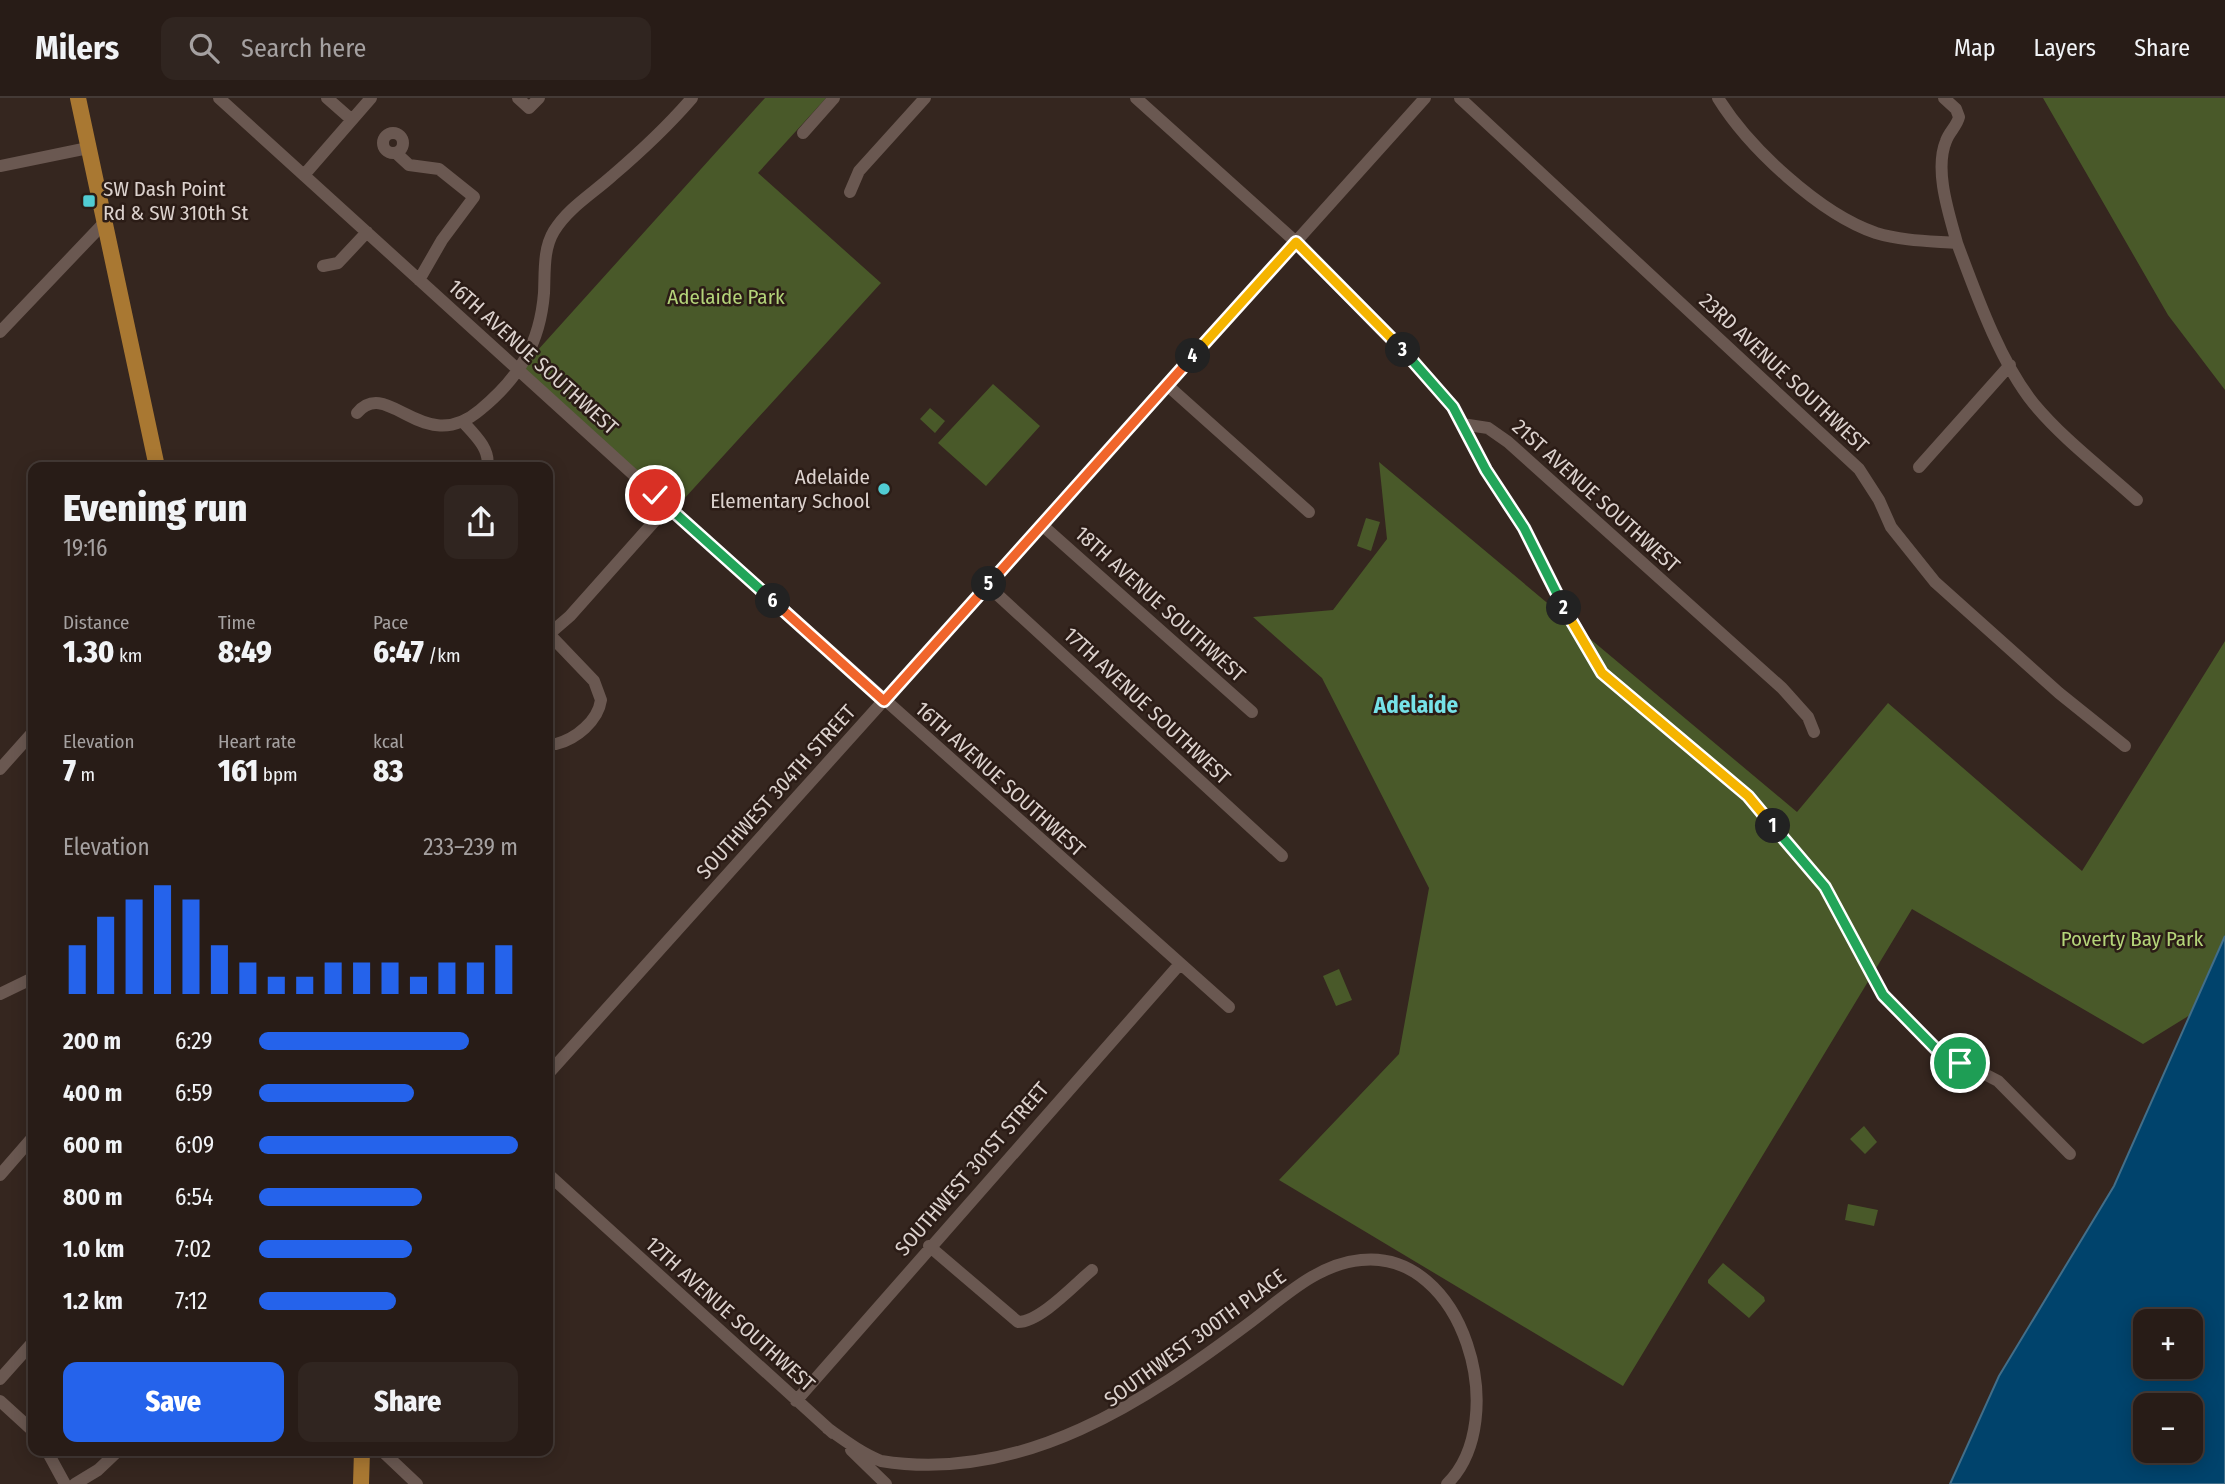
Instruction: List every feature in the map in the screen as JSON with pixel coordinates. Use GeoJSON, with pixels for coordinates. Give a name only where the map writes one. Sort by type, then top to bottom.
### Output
{"type":"FeatureCollection","features":[{"type":"Feature","properties":{"kind":"main road"},"geometry":{"type":"LineString","coordinates":[[80,98],[88,148],[156,462]]}},
{"type":"Feature","properties":{"kind":"main road"},"geometry":{"type":"LineString","coordinates":[[361,1484],[362,1456]]}},
{"type":"Feature","properties":{"kind":"street","name":"16TH AVENUE SOUTHWEST"},"geometry":{"type":"LineString","coordinates":[[219,98],[884,701],[1229,1007]]}},
{"type":"Feature","properties":{"kind":"street"},"geometry":{"type":"LineString","coordinates":[[327,98],[352,120]]}},
{"type":"Feature","properties":{"kind":"street"},"geometry":{"type":"LineString","coordinates":[[304,175],[371,98]]}},
{"type":"Feature","properties":{"kind":"street"},"geometry":{"type":"LineString","coordinates":[[518,98],[529,108],[539,98]]}},
{"type":"Feature","properties":{"kind":"street"},"geometry":{"type":"LineString","coordinates":[[357,413],[368,403],[380,402],[427,425],[444,427],[464,422],[494,398],[519,371],[536,337],[547,252],[554,232],[570,211],[620,169],[692,98]]}},
{"type":"Feature","properties":{"kind":"street"},"geometry":{"type":"LineString","coordinates":[[803,133],[834,98]]}},
{"type":"Feature","properties":{"kind":"street"},"geometry":{"type":"LineString","coordinates":[[850,191],[859,171],[925,98]]}},
{"type":"Feature","properties":{"kind":"street"},"geometry":{"type":"LineString","coordinates":[[1136,98],[1296,242],[1433,383],[1462,424],[1486,470],[1524,528],[1546,575],[1602,673],[1748,796],[1825,887],[1883,995],[1936,1049],[1998,1081],[2025,1105],[2070,1154]]}},
{"type":"Feature","properties":{"kind":"street","name":"SOUTHWEST 304TH STREET"},"geometry":{"type":"LineString","coordinates":[[553,1068],[1425,98]]}},
{"type":"Feature","properties":{"kind":"street","name":"23RD AVENUE SOUTHWEST"},"geometry":{"type":"LineString","coordinates":[[1460,98],[1859,469],[1879,500],[1891,527],[1935,582],[2059,693],[2125,746]]}},
{"type":"Feature","properties":{"kind":"street"},"geometry":{"type":"LineString","coordinates":[[1718,98],[1738,128],[1763,155],[1796,183],[1845,217],[1869,230],[1892,237],[1957,243]]}},
{"type":"Feature","properties":{"kind":"street"},"geometry":{"type":"LineString","coordinates":[[1944,98],[1958,113],[1958,123],[1946,140],[1943,161],[1946,197],[1957,243],[2010,365],[2042,412],[2137,500]]}},
{"type":"Feature","properties":{"kind":"street"},"geometry":{"type":"LineString","coordinates":[[0,166],[88,148]]}},
{"type":"Feature","properties":{"kind":"street"},"geometry":{"type":"LineString","coordinates":[[396,153],[409,165],[439,169],[474,197],[442,240],[419,279]]}},
{"type":"Feature","properties":{"kind":"street"},"geometry":{"type":"LineString","coordinates":[[0,332],[104,223]]}},
{"type":"Feature","properties":{"kind":"street"},"geometry":{"type":"LineString","coordinates":[[323,266],[338,263],[366,232]]}},
{"type":"Feature","properties":{"kind":"street"},"geometry":{"type":"LineString","coordinates":[[1919,467],[2010,365]]}},
{"type":"Feature","properties":{"kind":"street"},"geometry":{"type":"LineString","coordinates":[[1167,385],[1309,512]]}},
{"type":"Feature","properties":{"kind":"street"},"geometry":{"type":"LineString","coordinates":[[464,422],[485,449],[488,462]]}},
{"type":"Feature","properties":{"kind":"street","name":"21ST AVENUE SOUTHWEST"},"geometry":{"type":"LineString","coordinates":[[1462,424],[1483,427],[1508,442],[1782,688],[1808,717],[1814,732]]}},
{"type":"Feature","properties":{"kind":"street"},"geometry":{"type":"LineString","coordinates":[[553,630],[570,616],[668,506]]}},
{"type":"Feature","properties":{"kind":"street","name":"18TH AVENUE SOUTHWEST"},"geometry":{"type":"LineString","coordinates":[[1042,525],[1252,712]]}},
{"type":"Feature","properties":{"kind":"street","name":"17TH AVENUE SOUTHWEST"},"geometry":{"type":"LineString","coordinates":[[987,585],[1282,856]]}},
{"type":"Feature","properties":{"kind":"street"},"geometry":{"type":"LineString","coordinates":[[553,639],[600,691],[601,704],[591,721],[572,738],[556,744]]}},
{"type":"Feature","properties":{"kind":"street"},"geometry":{"type":"LineString","coordinates":[[0,769],[28,738]]}},
{"type":"Feature","properties":{"kind":"street","name":"SOUTHWEST 301ST STREET"},"geometry":{"type":"LineString","coordinates":[[796,1401],[929,1246],[1179,965]]}},
{"type":"Feature","properties":{"kind":"street"},"geometry":{"type":"LineString","coordinates":[[0,994],[28,980]]}},
{"type":"Feature","properties":{"kind":"street"},"geometry":{"type":"LineString","coordinates":[[0,1175],[28,1143]]}},
{"type":"Feature","properties":{"kind":"street","name":"12TH AVENUE SOUTHWEST"},"geometry":{"type":"LineString","coordinates":[[553,1179],[886,1484]]}},
{"type":"Feature","properties":{"kind":"street"},"geometry":{"type":"LineString","coordinates":[[929,1246],[1018,1322],[1026,1322],[1038,1316],[1091,1269]]}},
{"type":"Feature","properties":{"kind":"street","name":"SOUTHWEST 300TH PLACE"},"geometry":{"type":"LineString","coordinates":[[1025,1464],[1073,1446],[1116,1421],[1172,1384],[1310,1278],[1340,1265],[1361,1260],[1387,1260],[1406,1266],[1422,1277],[1456,1314],[1472,1364],[1475,1390],[1474,1433],[1459,1470],[1447,1484]]}},
{"type":"Feature","properties":{"kind":"street"},"geometry":{"type":"LineString","coordinates":[[0,1379],[28,1348]]}},
{"type":"Feature","properties":{"kind":"street"},"geometry":{"type":"LineString","coordinates":[[0,1401],[28,1426]]}},
{"type":"Feature","properties":{"kind":"street"},"geometry":{"type":"LineString","coordinates":[[827,1428],[860,1451],[908,1470],[936,1475],[993,1472]]}},
{"type":"Feature","properties":{"kind":"street"},"geometry":{"type":"LineString","coordinates":[[50,1456],[65,1484]]}},
{"type":"Feature","properties":{"kind":"street"},"geometry":{"type":"LineString","coordinates":[[75,1484],[98,1471],[113,1456]]}},
{"type":"Feature","properties":{"kind":"street"},"geometry":{"type":"LineString","coordinates":[[387,1456],[416,1484]]}},
{"type":"Feature","properties":{"kind":"green space","name":"Adelaide Park"},"geometry":{"type":"Polygon","coordinates":[[[765,98],[826,98],[758,173],[881,283],[673,511],[519,371],[765,98]]]}},
{"type":"Feature","properties":{"kind":"green space"},"geometry":{"type":"Polygon","coordinates":[[[2043,98],[2225,98],[2225,390],[2168,315],[2043,98]]]}},
{"type":"Feature","properties":{"kind":"green space"},"geometry":{"type":"Polygon","coordinates":[[[993,384],[1040,426],[986,486],[938,443],[993,384]]]}},
{"type":"Feature","properties":{"kind":"green space"},"geometry":{"type":"Polygon","coordinates":[[[930,408],[945,421],[935,433],[920,419],[930,408]]]}},
{"type":"Feature","properties":{"kind":"green space","name":"Poverty Bay Park"},"geometry":{"type":"Polygon","coordinates":[[[1379,462],[1797,812],[1888,703],[2082,871],[2225,641],[2225,936],[2190,1015],[2143,1044],[1912,909],[1623,1386],[1279,1180],[1399,1054],[1429,888],[1322,678],[1253,617],[1333,610],[1387,539],[1379,462]]]}},
{"type":"Feature","properties":{"kind":"green space"},"geometry":{"type":"Polygon","coordinates":[[[1366,518],[1380,522],[1371,551],[1357,546],[1366,518]]]}},
{"type":"Feature","properties":{"kind":"green space"},"geometry":{"type":"Polygon","coordinates":[[[1339,969],[1352,1000],[1336,1006],[1323,976],[1339,969]]]}},
{"type":"Feature","properties":{"kind":"green space"},"geometry":{"type":"Polygon","coordinates":[[[1864,1126],[1877,1142],[1865,1154],[1850,1139],[1864,1126]]]}},
{"type":"Feature","properties":{"kind":"green space"},"geometry":{"type":"Polygon","coordinates":[[[1848,1204],[1878,1210],[1874,1226],[1845,1220],[1848,1204]]]}},
{"type":"Feature","properties":{"kind":"green space"},"geometry":{"type":"Polygon","coordinates":[[[1723,1263],[1764,1297],[1765,1301],[1749,1318],[1708,1283],[1723,1263]]]}},
{"type":"Feature","properties":{"kind":"water"},"geometry":{"type":"Polygon","coordinates":[[[2225,936],[2225,1484],[1950,1484],[1999,1376],[2114,1186],[2225,936]]]}},
{"type":"Feature","properties":{"kind":"place","name":"SW Dash Point Rd & SW 310th St"},"geometry":{"type":"Point","coordinates":[89,201]}},
{"type":"Feature","properties":{"kind":"place","name":"Adelaide Elementary School"},"geometry":{"type":"Point","coordinates":[884,489]}},
{"type":"Feature","properties":{"kind":"district","name":"Adelaide"},"geometry":{"type":"Point","coordinates":[1416,705]}},
{"type":"Feature","properties":{"kind":"route"},"geometry":{"type":"LineString","coordinates":[[655,495],[884,701],[1296,242],[1412,359],[1453,407],[1486,470],[1524,528],[1546,575],[1602,673],[1748,796],[1825,887],[1883,995],[1936,1049],[1960,1063]]}}]}
